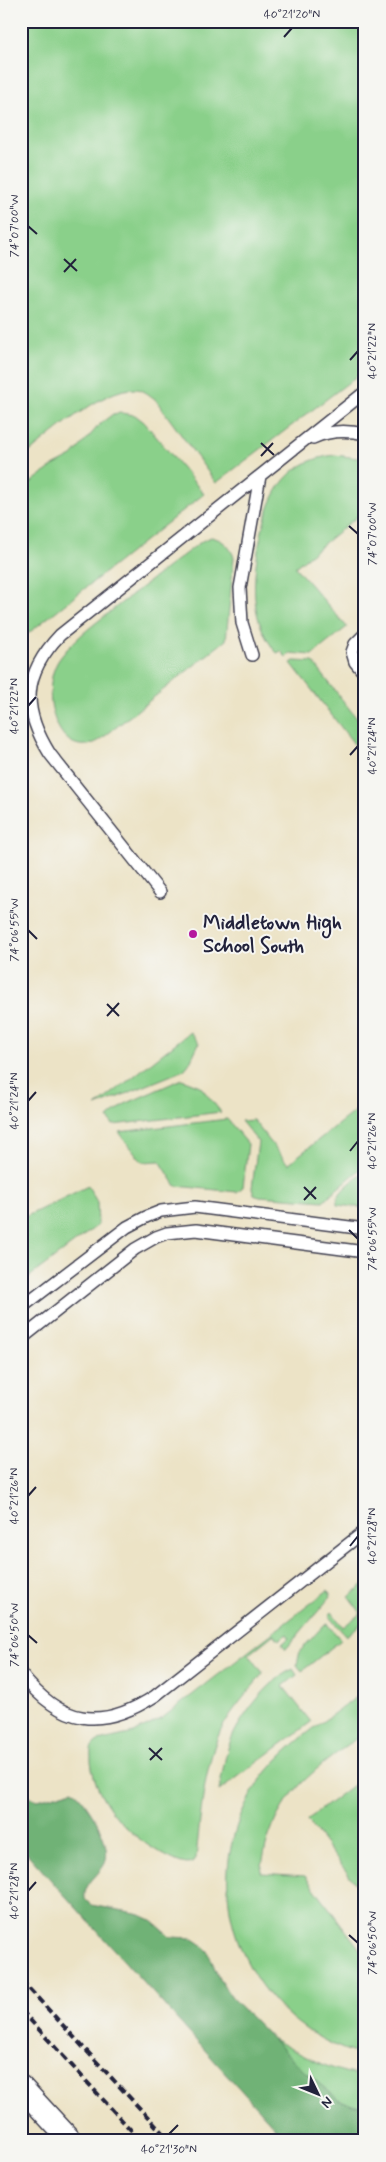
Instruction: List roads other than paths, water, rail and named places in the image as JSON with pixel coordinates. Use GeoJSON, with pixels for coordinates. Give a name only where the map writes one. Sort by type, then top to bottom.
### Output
{"type":"FeatureCollection","features":[{"type":"Feature","properties":{"kind":"street"},"geometry":{"type":"LineString","coordinates":[[21,2087],[71,2141]]}},
{"type":"Feature","properties":{"kind":"lane"},"geometry":{"type":"LineString","coordinates":[[160,892],[40,739],[31,706],[31,686],[36,667],[46,651],[60,635],[365,392]]}},
{"type":"Feature","properties":{"kind":"lane"},"geometry":{"type":"LineString","coordinates":[[297,446],[320,435],[335,432],[349,431],[365,434]]}},
{"type":"Feature","properties":{"kind":"lane"},"geometry":{"type":"LineString","coordinates":[[252,655],[242,623],[240,588],[260,476]]}},
{"type":"Feature","properties":{"kind":"lane"},"geometry":{"type":"LineString","coordinates":[[365,634],[355,644],[352,652],[355,662],[365,674]]}},
{"type":"Feature","properties":{"kind":"lane"},"geometry":{"type":"LineString","coordinates":[[21,1308],[121,1231],[161,1211],[195,1207],[365,1229]]}},
{"type":"Feature","properties":{"kind":"lane"},"geometry":{"type":"LineString","coordinates":[[21,1339],[135,1249],[156,1236],[166,1233],[196,1230],[365,1252]]}},
{"type":"Feature","properties":{"kind":"lane"},"geometry":{"type":"LineString","coordinates":[[21,1674],[42,1697],[62,1711],[84,1717],[100,1718],[125,1713],[156,1696],[365,1531]]}},
{"type":"Feature","properties":{"kind":"railway"},"geometry":{"type":"LineString","coordinates":[[21,1980],[170,2141]]}},
{"type":"Feature","properties":{"kind":"railway"},"geometry":{"type":"LineString","coordinates":[[21,2010],[141,2141]]}},
{"type":"Feature","properties":{"kind":"place","name":"Middletown High School South"},"geometry":{"type":"Point","coordinates":[193,934]}}]}
